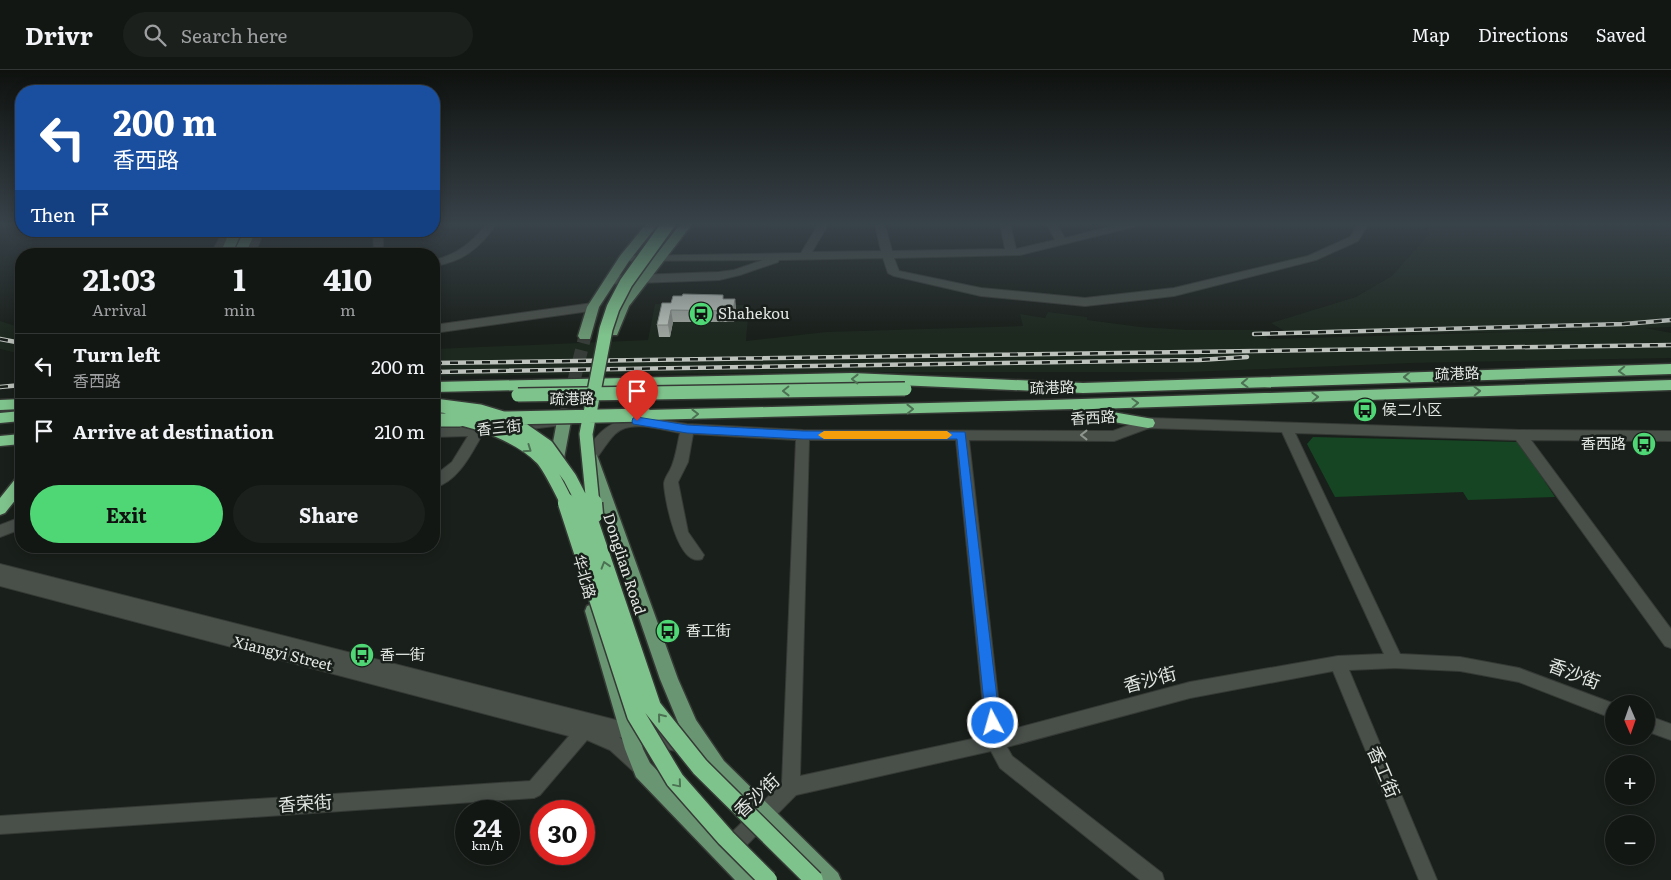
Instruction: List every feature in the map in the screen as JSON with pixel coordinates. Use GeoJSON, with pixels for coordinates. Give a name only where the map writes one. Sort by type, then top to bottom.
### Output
{"type":"FeatureCollection","features":[{"type":"Feature","properties":{"kind":"highway"},"geometry":{"type":"LineString","coordinates":[[596,535],[586,434],[604,339],[612,308],[641,261]]}},
{"type":"Feature","properties":{"kind":"highway"},"geometry":{"type":"LineString","coordinates":[[440,397],[1083,388],[1671,369]]}},
{"type":"Feature","properties":{"kind":"highway"},"geometry":{"type":"LineString","coordinates":[[440,388],[852,378],[1083,388]]}},
{"type":"Feature","properties":{"kind":"highway","name":"疏港路"},"geometry":{"type":"LineString","coordinates":[[440,420],[1051,405],[1671,385]]}},
{"type":"Feature","properties":{"kind":"highway"},"geometry":{"type":"LineString","coordinates":[[0,400],[15,399]]}},
{"type":"Feature","properties":{"kind":"highway"},"geometry":{"type":"LineString","coordinates":[[0,405],[15,404]]}},
{"type":"Feature","properties":{"kind":"highway"},"geometry":{"type":"LineString","coordinates":[[1051,405],[1148,423]]}},
{"type":"Feature","properties":{"kind":"highway","name":"Donglian Road"},"geometry":{"type":"LineString","coordinates":[[440,407],[480,411],[503,418],[547,446],[570,478],[582,500],[596,535],[652,707],[714,781],[814,880]]}},
{"type":"Feature","properties":{"kind":"highway"},"geometry":{"type":"LineString","coordinates":[[440,416],[470,420],[511,437],[541,458],[568,505],[636,715],[675,780],[726,838],[768,880]]}},
{"type":"Feature","properties":{"kind":"highway"},"geometry":{"type":"LineString","coordinates":[[0,418],[15,417]]}},
{"type":"Feature","properties":{"kind":"highway"},"geometry":{"type":"LineString","coordinates":[[0,432],[15,432]]}},
{"type":"Feature","properties":{"kind":"highway"},"geometry":{"type":"LineString","coordinates":[[0,441],[15,440]]}},
{"type":"Feature","properties":{"kind":"highway"},"geometry":{"type":"LineString","coordinates":[[0,509],[15,490]]}},
{"type":"Feature","properties":{"kind":"main road"},"geometry":{"type":"LineString","coordinates":[[586,336],[593,307],[623,261]]}},
{"type":"Feature","properties":{"kind":"main road"},"geometry":{"type":"LineString","coordinates":[[611,337],[620,310],[658,261]]}},
{"type":"Feature","properties":{"kind":"main road","name":"华北路"},"geometry":{"type":"LineString","coordinates":[[564,421],[554,463],[558,492],[629,732],[643,770]]}},
{"type":"Feature","properties":{"kind":"main road"},"geometry":{"type":"LineString","coordinates":[[595,423],[591,455],[669,679],[689,726],[710,760],[763,816],[831,880]]}},
{"type":"Feature","properties":{"kind":"main road"},"geometry":{"type":"LineString","coordinates":[[643,770],[748,880]]}},
{"type":"Feature","properties":{"kind":"street"},"geometry":{"type":"LineString","coordinates":[[610,280],[719,276],[756,267],[772,261]]}},
{"type":"Feature","properties":{"kind":"street"},"geometry":{"type":"LineString","coordinates":[[889,261],[894,274],[981,292],[1085,302],[1174,292],[1301,261]]}},
{"type":"Feature","properties":{"kind":"street"},"geometry":{"type":"LineString","coordinates":[[635,289],[661,278]]}},
{"type":"Feature","properties":{"kind":"street"},"geometry":{"type":"LineString","coordinates":[[440,329],[593,307]]}},
{"type":"Feature","properties":{"kind":"street","name":"香三街"},"geometry":{"type":"LineString","coordinates":[[440,432],[478,431],[564,421]]}},
{"type":"Feature","properties":{"kind":"street","name":"香西路"},"geometry":{"type":"LineString","coordinates":[[591,455],[604,437],[620,424],[637,421],[687,429],[803,435],[1114,436],[1148,423],[1520,435],[1671,436]]}},
{"type":"Feature","properties":{"kind":"street"},"geometry":{"type":"LineString","coordinates":[[1286,427],[1394,661]]}},
{"type":"Feature","properties":{"kind":"street"},"geometry":{"type":"LineString","coordinates":[[687,429],[681,462],[671,482],[681,534],[697,555]]}},
{"type":"Feature","properties":{"kind":"street"},"geometry":{"type":"LineString","coordinates":[[440,479],[457,466],[478,431]]}},
{"type":"Feature","properties":{"kind":"street"},"geometry":{"type":"LineString","coordinates":[[791,787],[803,435]]}},
{"type":"Feature","properties":{"kind":"street"},"geometry":{"type":"LineString","coordinates":[[962,435],[995,742],[1006,762],[1154,880]]}},
{"type":"Feature","properties":{"kind":"street"},"geometry":{"type":"LineString","coordinates":[[1520,435],[1671,641]]}},
{"type":"Feature","properties":{"kind":"street"},"geometry":{"type":"LineString","coordinates":[[0,531],[15,525]]}},
{"type":"Feature","properties":{"kind":"street","name":"Xiangyi Street"},"geometry":{"type":"LineString","coordinates":[[0,570],[629,732]]}},
{"type":"Feature","properties":{"kind":"street","name":"Xiangyi Street"},"geometry":{"type":"LineString","coordinates":[[0,580],[601,736],[616,744],[643,770]]}},
{"type":"Feature","properties":{"kind":"street","name":"香沙街"},"geometry":{"type":"LineString","coordinates":[[724,854],[791,787],[995,742],[1190,690],[1338,664],[1394,661],[1460,664],[1519,675],[1605,708]]}},
{"type":"Feature","properties":{"kind":"street","name":"香工街"},"geometry":{"type":"LineString","coordinates":[[1338,664],[1428,880]]}},
{"type":"Feature","properties":{"kind":"street"},"geometry":{"type":"LineString","coordinates":[[1655,726],[1671,732]]}},
{"type":"Feature","properties":{"kind":"street","name":"香荣街"},"geometry":{"type":"LineString","coordinates":[[0,825],[534,789],[584,731]]}},
{"type":"Feature","properties":{"kind":"street"},"geometry":{"type":"LineString","coordinates":[[629,732],[693,748],[710,760]]}},
{"type":"Feature","properties":{"kind":"shaded area"},"geometry":{"type":"Polygon","coordinates":[[[1405,261],[1671,261],[1671,327],[1645,328],[1671,333],[1671,358],[1411,363],[1189,372],[844,372],[440,376],[440,349],[648,340],[655,304],[749,305],[746,341],[826,332],[1023,326],[1020,314],[1045,318],[1048,312],[1087,317],[1087,320],[1140,327],[1187,330],[1263,330],[1268,339],[1582,330],[1293,336],[1271,323],[1356,297],[1392,276],[1405,261]]]}},
{"type":"Feature","properties":{"kind":"shaded area"},"geometry":{"type":"Polygon","coordinates":[[[0,321],[15,326],[15,353],[0,349],[0,321]]]}},
{"type":"Feature","properties":{"kind":"green space"},"geometry":{"type":"Polygon","coordinates":[[[1313,437],[1519,442],[1555,497],[1468,500],[1463,492],[1335,497],[1307,444],[1313,437]]]}},
{"type":"Feature","properties":{"kind":"building"},"geometry":{"type":"Polygon","coordinates":[[[683,294],[723,295],[723,299],[735,299],[733,311],[671,310],[668,325],[657,325],[662,303],[671,303],[673,296],[682,296],[683,294]]]}},
{"type":"Feature","properties":{"kind":"tunnel"},"geometry":{"type":"LineString","coordinates":[[564,421],[585,336]]}},
{"type":"Feature","properties":{"kind":"railway"},"geometry":{"type":"LineString","coordinates":[[1254,334],[1624,324],[1671,320]]}},
{"type":"Feature","properties":{"kind":"railway"},"geometry":{"type":"LineString","coordinates":[[0,339],[15,342]]}},
{"type":"Feature","properties":{"kind":"railway"},"geometry":{"type":"LineString","coordinates":[[440,363],[1671,345]]}},
{"type":"Feature","properties":{"kind":"railway"},"geometry":{"type":"LineString","coordinates":[[440,372],[1199,360],[1247,357]]}},
{"type":"Feature","properties":{"kind":"railway"},"geometry":{"type":"LineString","coordinates":[[0,387],[15,386]]}},
{"type":"Feature","properties":{"kind":"slow traffic"},"geometry":{"type":"LineString","coordinates":[[824,435],[947,435]]}},
{"type":"Feature","properties":{"kind":"place","name":"Shahekou"},"geometry":{"type":"Point","coordinates":[701,314]}},
{"type":"Feature","properties":{"kind":"place","name":"侯二小区"},"geometry":{"type":"Point","coordinates":[1365,410]}},
{"type":"Feature","properties":{"kind":"place","name":"香西路"},"geometry":{"type":"Point","coordinates":[1644,444]}},
{"type":"Feature","properties":{"kind":"place","name":"香工街"},"geometry":{"type":"Point","coordinates":[668,631]}},
{"type":"Feature","properties":{"kind":"place","name":"香一街"},"geometry":{"type":"Point","coordinates":[362,655]}},
{"type":"Feature","properties":{"kind":"route"},"geometry":{"type":"LineString","coordinates":[[637,421],[687,429],[803,435],[962,435],[993,723]]}}]}
